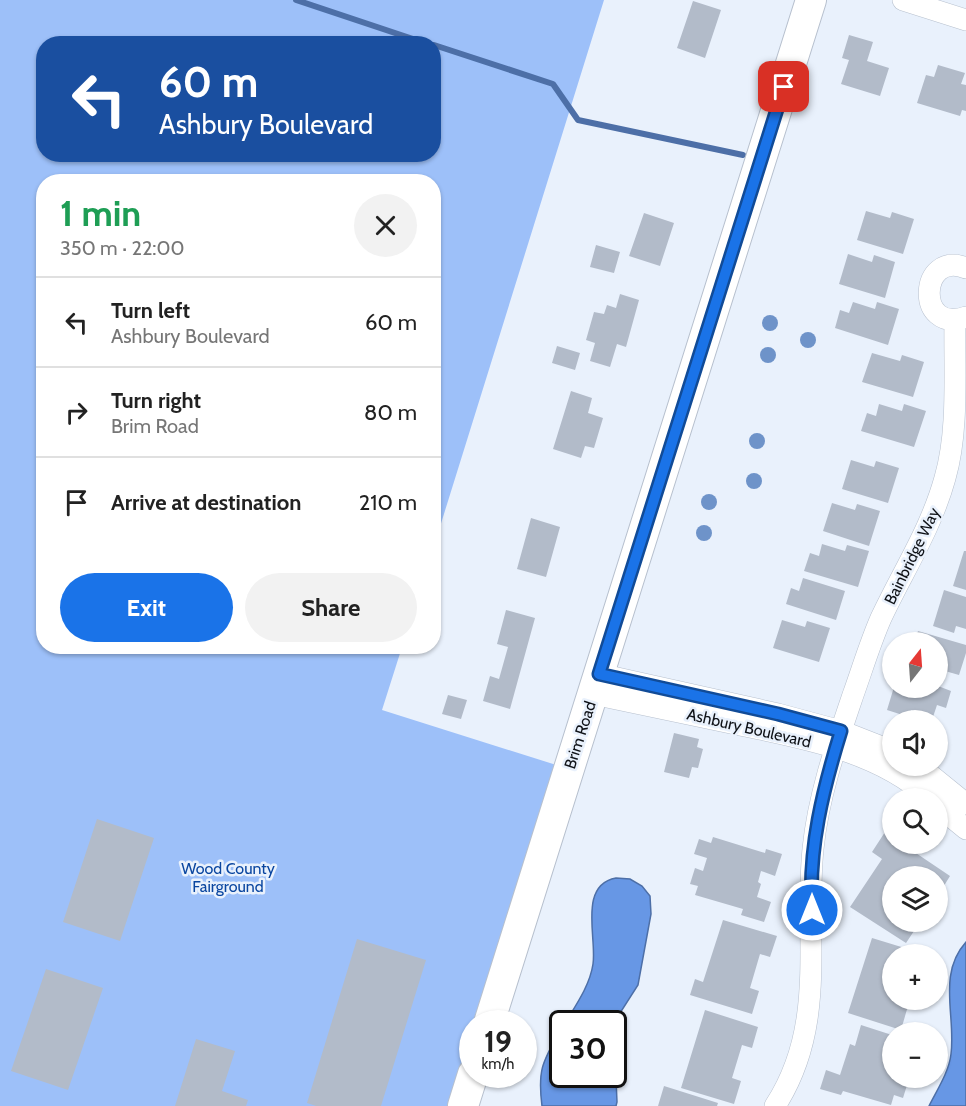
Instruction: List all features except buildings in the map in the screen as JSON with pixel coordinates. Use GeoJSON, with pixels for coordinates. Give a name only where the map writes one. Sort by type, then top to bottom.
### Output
{"type":"FeatureCollection","features":[{"type":"Feature","properties":{"kind":"street","name":"Brim Road"},"geometry":{"type":"LineString","coordinates":[[493,1010],[811,0]]}},
{"type":"Feature","properties":{"kind":"street"},"geometry":{"type":"LineString","coordinates":[[903,0],[966,20]]}},
{"type":"Feature","properties":{"kind":"street","name":"Bainbridge Way"},"geometry":{"type":"LineString","coordinates":[[775,1106],[791,1073],[808,1013],[812,982],[813,848],[821,802],[838,740],[881,617],[918,549],[937,506],[952,446],[960,318],[938,313],[928,298],[928,289],[936,273],[944,268],[953,265],[966,268]]}},
{"type":"Feature","properties":{"kind":"street","name":"Ashbury Boulevard"},"geometry":{"type":"LineString","coordinates":[[596,684],[790,736],[838,740],[882,749]]}},
{"type":"Feature","properties":{"kind":"street","name":"Ashbury Boulevard"},"geometry":{"type":"LineString","coordinates":[[838,740],[917,788]]}},
{"type":"Feature","properties":{"kind":"street"},"geometry":{"type":"LineString","coordinates":[[932,776],[966,804]]}},
{"type":"Feature","properties":{"kind":"street"},"geometry":{"type":"LineString","coordinates":[[948,814],[966,829]]}},
{"type":"Feature","properties":{"kind":"street"},"geometry":{"type":"LineString","coordinates":[[463,1106],[469,1088]]}},
{"type":"Feature","properties":{"kind":"green space","name":"Wood County Fairground"},"geometry":{"type":"Polygon","coordinates":[[[0,0],[604,0],[441,524],[441,174],[36,174],[36,654],[400,654],[382,710],[569,769],[493,1010],[459,1010],[459,1088],[468,1088],[463,1106],[0,1106],[0,0]]]}},
{"type":"Feature","properties":{"kind":"shaded area"},"geometry":{"type":"Polygon","coordinates":[[[616,878],[630,879],[642,886],[650,896],[651,914],[638,985],[622,1010],[573,1010],[589,980],[593,964],[593,901],[597,891],[604,883],[616,878]]]}},
{"type":"Feature","properties":{"kind":"shaded area"},"geometry":{"type":"Polygon","coordinates":[[[966,942],[966,1106],[929,1106],[938,1088],[948,1088],[952,1040],[950,981],[957,954],[966,942]]]}},
{"type":"Feature","properties":{"kind":"shaded area"},"geometry":{"type":"Polygon","coordinates":[[[549,1052],[549,1088],[616,1088],[616,1106],[542,1106],[540,1082],[543,1064],[549,1052]]]}},
{"type":"Feature","properties":{"kind":"waterway"},"geometry":{"type":"LineString","coordinates":[[296,0],[404,36]]}},
{"type":"Feature","properties":{"kind":"waterway"},"geometry":{"type":"LineString","coordinates":[[441,47],[553,84],[578,120],[743,155]]}},
{"type":"Feature","properties":{"kind":"route"},"geometry":{"type":"LineString","coordinates":[[784,87],[599,674],[778,714],[841,731],[821,802],[813,848],[812,910]]}}]}
